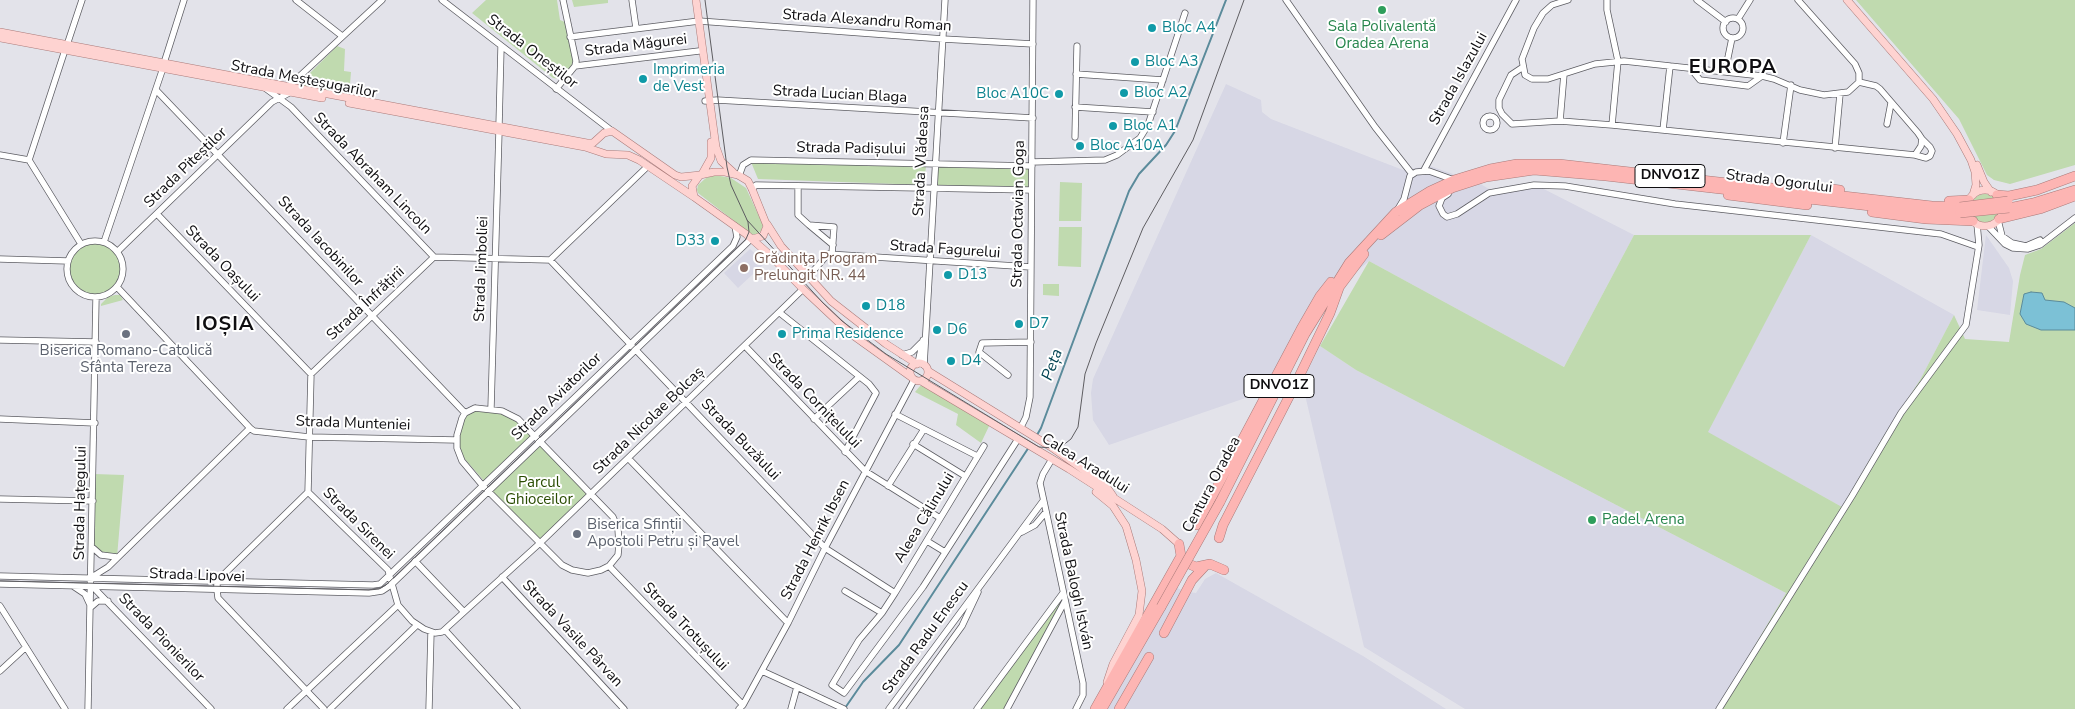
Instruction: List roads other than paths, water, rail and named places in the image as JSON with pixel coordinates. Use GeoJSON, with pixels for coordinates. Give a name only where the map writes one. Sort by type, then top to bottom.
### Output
{"type":"FeatureCollection","features":[{"type":"Feature","properties":{"kind":"highway","name":"Strada Ogorului"},"geometry":{"type":"LineString","coordinates":[[1343,272],[1371,237],[1396,212],[1430,191],[1454,180],[1490,169],[1534,164],[1580,166],[1665,179],[1914,211],[1960,210],[2033,203],[2075,190]]}},
{"type":"Feature","properties":{"kind":"highway","name":"Strada Ogorului"},"geometry":{"type":"LineString","coordinates":[[1339,288],[1376,240],[1398,221],[1433,198],[1468,182],[1486,177],[1534,170],[1665,179]]}},
{"type":"Feature","properties":{"kind":"highway"},"geometry":{"type":"LineString","coordinates":[[1665,179],[1680,174],[1822,187],[1926,201],[1971,198]]}},
{"type":"Feature","properties":{"kind":"highway"},"geometry":{"type":"LineString","coordinates":[[1994,194],[2009,196],[2037,190],[2075,176]]}},
{"type":"Feature","properties":{"kind":"highway"},"geometry":{"type":"LineString","coordinates":[[1665,179],[1689,190],[1926,219],[1975,223]]}},
{"type":"Feature","properties":{"kind":"highway","name":"Strada Ogorului"},"geometry":{"type":"LineString","coordinates":[[2009,205],[2075,182]]}},
{"type":"Feature","properties":{"kind":"highway"},"geometry":{"type":"LineString","coordinates":[[1998,220],[2075,196]]}},
{"type":"Feature","properties":{"kind":"highway"},"geometry":{"type":"LineString","coordinates":[[1197,525],[1301,329],[1326,287],[1343,272]]}},
{"type":"Feature","properties":{"kind":"highway","name":"Centura Oradea"},"geometry":{"type":"LineString","coordinates":[[1221,503],[1305,334],[1343,272]]}},
{"type":"Feature","properties":{"kind":"highway"},"geometry":{"type":"LineString","coordinates":[[1219,538],[1223,525],[1330,313],[1339,288]]}},
{"type":"Feature","properties":{"kind":"highway","name":"Centura Oradea"},"geometry":{"type":"LineString","coordinates":[[1109,709],[1301,352],[1339,288]]}},
{"type":"Feature","properties":{"kind":"highway","name":"Calea Aradului"},"geometry":{"type":"LineString","coordinates":[[1179,544],[1182,556]]}},
{"type":"Feature","properties":{"kind":"highway"},"geometry":{"type":"LineString","coordinates":[[1095,709],[1182,556],[1192,565],[1205,566],[1210,564],[1224,570]]}},
{"type":"Feature","properties":{"kind":"highway"},"geometry":{"type":"LineString","coordinates":[[1164,633],[1192,580],[1205,566]]}},
{"type":"Feature","properties":{"kind":"highway","name":"Centura Oradea"},"geometry":{"type":"LineString","coordinates":[[1102,709],[1163,608]]}},
{"type":"Feature","properties":{"kind":"highway"},"geometry":{"type":"LineString","coordinates":[[1119,709],[1149,658]]}},
{"type":"Feature","properties":{"kind":"main road","name":"Calea Aradului"},"geometry":{"type":"LineString","coordinates":[[694,0],[712,152],[710,161],[692,186],[694,196],[752,239],[861,342],[915,379],[1080,476],[1162,529],[1179,544]]}},
{"type":"Feature","properties":{"kind":"main road"},"geometry":{"type":"LineString","coordinates":[[1847,0],[1948,114],[1960,132],[1984,182],[2002,207],[1998,220],[1986,226],[1975,223],[1968,214],[1976,181],[1971,160],[1959,136],[1933,99]]}},
{"type":"Feature","properties":{"kind":"main road","name":"Calea Aradului"},"geometry":{"type":"LineString","coordinates":[[697,21],[707,100],[718,156],[723,164],[748,182],[767,224],[781,246],[808,277],[853,320],[901,355],[922,366],[1042,441],[1106,486],[1116,500]]}},
{"type":"Feature","properties":{"kind":"main road","name":"Strada Meșteșugarilor"},"geometry":{"type":"LineString","coordinates":[[0,32],[66,48]]}},
{"type":"Feature","properties":{"kind":"main road","name":"Strada Meșteșugarilor"},"geometry":{"type":"LineString","coordinates":[[0,38],[163,65],[587,143],[593,143],[605,132]]}},
{"type":"Feature","properties":{"kind":"main road","name":"Strada Meșteșugarilor"},"geometry":{"type":"LineString","coordinates":[[163,65],[264,87],[290,89]]}},
{"type":"Feature","properties":{"kind":"main road","name":"Strada Meșteșugarilor"},"geometry":{"type":"LineString","coordinates":[[499,128],[585,147],[603,153]]}},
{"type":"Feature","properties":{"kind":"main road"},"geometry":{"type":"LineString","coordinates":[[694,196],[632,156],[603,153],[598,146],[605,132],[621,138],[676,176],[719,172],[739,176]]}},
{"type":"Feature","properties":{"kind":"main road"},"geometry":{"type":"LineString","coordinates":[[614,154],[620,149],[621,138]]}},
{"type":"Feature","properties":{"kind":"main road"},"geometry":{"type":"LineString","coordinates":[[1971,198],[1982,191],[1994,194]]}},
{"type":"Feature","properties":{"kind":"main road"},"geometry":{"type":"LineString","coordinates":[[752,239],[763,236],[767,224]]}},
{"type":"Feature","properties":{"kind":"main road"},"geometry":{"type":"LineString","coordinates":[[922,366],[926,376],[915,379],[911,368],[922,366]]}},
{"type":"Feature","properties":{"kind":"main road"},"geometry":{"type":"LineString","coordinates":[[1080,476],[1113,506],[1123,521],[1141,581],[1142,600],[1139,615],[1113,664],[1105,691]]}},
{"type":"Feature","properties":{"kind":"street"},"geometry":{"type":"LineString","coordinates":[[29,160],[82,0]]}},
{"type":"Feature","properties":{"kind":"street"},"geometry":{"type":"LineString","coordinates":[[104,242],[156,90],[184,0]]}},
{"type":"Feature","properties":{"kind":"street"},"geometry":{"type":"LineString","coordinates":[[296,0],[342,36]]}},
{"type":"Feature","properties":{"kind":"street","name":"Strada Piteștilor"},"geometry":{"type":"LineString","coordinates":[[118,251],[218,153],[272,102],[290,89],[342,36],[382,0]]}},
{"type":"Feature","properties":{"kind":"street","name":"Strada Oneștilor"},"geometry":{"type":"LineString","coordinates":[[442,0],[556,89],[605,132]]}},
{"type":"Feature","properties":{"kind":"street"},"geometry":{"type":"LineString","coordinates":[[556,89],[575,66],[576,61],[563,0]]}},
{"type":"Feature","properties":{"kind":"street"},"geometry":{"type":"LineString","coordinates":[[632,0],[636,28]]}},
{"type":"Feature","properties":{"kind":"street","name":"Strada Vlădeasa"},"geometry":{"type":"LineString","coordinates":[[922,366],[945,0]]}},
{"type":"Feature","properties":{"kind":"street","name":"Strada Octavian Goga"},"geometry":{"type":"LineString","coordinates":[[1024,430],[1030,397],[1033,0]]}},
{"type":"Feature","properties":{"kind":"street"},"geometry":{"type":"LineString","coordinates":[[1286,0],[1375,127],[1412,174]]}},
{"type":"Feature","properties":{"kind":"street","name":"Strada Islazului"},"geometry":{"type":"LineString","coordinates":[[1424,170],[1516,0]]}},
{"type":"Feature","properties":{"kind":"street"},"geometry":{"type":"LineString","coordinates":[[1568,0],[1552,6],[1543,14],[1534,28],[1522,59],[1525,75],[1532,79],[1548,79],[1595,64],[1618,61],[1762,76],[1813,93],[1840,94],[1848,92],[1859,82],[1859,72],[1855,64],[1798,0]]}},
{"type":"Feature","properties":{"kind":"street"},"geometry":{"type":"LineString","coordinates":[[1607,0],[1607,10],[1618,61],[1612,125]]}},
{"type":"Feature","properties":{"kind":"street"},"geometry":{"type":"LineString","coordinates":[[1697,0],[1726,22]]}},
{"type":"Feature","properties":{"kind":"street"},"geometry":{"type":"LineString","coordinates":[[1738,19],[1750,0]]}},
{"type":"Feature","properties":{"kind":"street","name":"Strada Padișului"},"geometry":{"type":"LineString","coordinates":[[739,176],[743,165],[751,160],[1032,164],[1113,158],[1143,134],[1153,112],[1185,12]]}},
{"type":"Feature","properties":{"kind":"street"},"geometry":{"type":"LineString","coordinates":[[1731,18],[1738,19],[1742,23],[1743,30],[1739,36],[1732,38],[1725,34],[1723,30],[1726,22],[1731,18]]}},
{"type":"Feature","properties":{"kind":"street","name":"Strada Alexandru Roman"},"geometry":{"type":"LineString","coordinates":[[570,37],[697,21],[1033,44]]}},
{"type":"Feature","properties":{"kind":"street"},"geometry":{"type":"LineString","coordinates":[[1725,72],[1732,38]]}},
{"type":"Feature","properties":{"kind":"street"},"geometry":{"type":"LineString","coordinates":[[1075,137],[1077,46]]}},
{"type":"Feature","properties":{"kind":"street","name":"Strada Jimboliei"},"geometry":{"type":"LineString","coordinates":[[491,408],[501,47]]}},
{"type":"Feature","properties":{"kind":"street","name":"Strada Măgurei"},"geometry":{"type":"LineString","coordinates":[[575,66],[700,51]]}},
{"type":"Feature","properties":{"kind":"street"},"geometry":{"type":"LineString","coordinates":[[1523,66],[1511,75],[1499,100],[1499,108],[1502,114],[1512,124],[1560,121],[1915,155],[1926,158],[1930,156],[1932,151],[1930,147],[1876,86],[1859,82]]}},
{"type":"Feature","properties":{"kind":"street"},"geometry":{"type":"LineString","coordinates":[[1663,130],[1670,66]]}},
{"type":"Feature","properties":{"kind":"street"},"geometry":{"type":"LineString","coordinates":[[1691,69],[1700,80],[1748,86],[1762,76]]}},
{"type":"Feature","properties":{"kind":"street"},"geometry":{"type":"LineString","coordinates":[[1076,74],[1163,80]]}},
{"type":"Feature","properties":{"kind":"street"},"geometry":{"type":"LineString","coordinates":[[1560,121],[1564,74]]}},
{"type":"Feature","properties":{"kind":"street"},"geometry":{"type":"LineString","coordinates":[[1783,143],[1791,85]]}},
{"type":"Feature","properties":{"kind":"street","name":"Strada Abraham Lincoln"},"geometry":{"type":"LineString","coordinates":[[264,87],[291,107],[434,258]]}},
{"type":"Feature","properties":{"kind":"street"},"geometry":{"type":"LineString","coordinates":[[290,89],[288,101],[291,107]]}},
{"type":"Feature","properties":{"kind":"street","name":"Strada Iacobinilor"},"geometry":{"type":"LineString","coordinates":[[156,90],[466,413]]}},
{"type":"Feature","properties":{"kind":"street"},"geometry":{"type":"LineString","coordinates":[[272,93],[272,102]]}},
{"type":"Feature","properties":{"kind":"street"},"geometry":{"type":"LineString","coordinates":[[1834,148],[1840,94]]}},
{"type":"Feature","properties":{"kind":"street","name":"Strada Lucian Blaga"},"geometry":{"type":"LineString","coordinates":[[707,100],[1033,118]]}},
{"type":"Feature","properties":{"kind":"street"},"geometry":{"type":"LineString","coordinates":[[1887,124],[1891,103]]}},
{"type":"Feature","properties":{"kind":"street"},"geometry":{"type":"LineString","coordinates":[[1075,107],[1153,112]]}},
{"type":"Feature","properties":{"kind":"street"},"geometry":{"type":"LineString","coordinates":[[1496,119],[1502,114]]}},
{"type":"Feature","properties":{"kind":"street"},"geometry":{"type":"LineString","coordinates":[[1915,155],[1921,146],[1922,139]]}},
{"type":"Feature","properties":{"kind":"street"},"geometry":{"type":"LineString","coordinates":[[0,155],[29,160],[81,244]]}},
{"type":"Feature","properties":{"kind":"street"},"geometry":{"type":"LineString","coordinates":[[434,258],[550,260],[648,166]]}},
{"type":"Feature","properties":{"kind":"street"},"geometry":{"type":"LineString","coordinates":[[1396,212],[1404,199],[1412,174],[1424,170],[1454,180]]}},
{"type":"Feature","properties":{"kind":"street"},"geometry":{"type":"LineString","coordinates":[[1468,182],[1448,194],[1440,202],[1442,214],[1452,217],[1489,192],[1534,185],[1565,186],[1674,204],[1941,234],[1979,246]]}},
{"type":"Feature","properties":{"kind":"street"},"geometry":{"type":"LineString","coordinates":[[752,189],[756,185],[1031,190]]}},
{"type":"Feature","properties":{"kind":"street"},"geometry":{"type":"LineString","coordinates":[[798,186],[797,213],[833,245]]}},
{"type":"Feature","properties":{"kind":"street","name":"Strada Oașului"},"geometry":{"type":"LineString","coordinates":[[157,214],[311,374]]}},
{"type":"Feature","properties":{"kind":"street"},"geometry":{"type":"LineString","coordinates":[[1719,709],[1901,413],[1960,334],[1967,321],[1979,246],[1986,226],[2005,244],[2013,248],[2025,249],[2040,245],[2075,218]]}},
{"type":"Feature","properties":{"kind":"street"},"geometry":{"type":"LineString","coordinates":[[1998,220],[2002,236],[2009,242],[2020,245],[2034,243],[2067,224]]}},
{"type":"Feature","properties":{"kind":"street"},"geometry":{"type":"LineString","coordinates":[[1975,223],[1979,246]]}},
{"type":"Feature","properties":{"kind":"street"},"geometry":{"type":"LineString","coordinates":[[808,277],[827,255],[832,254],[834,227],[809,225]]}},
{"type":"Feature","properties":{"kind":"street","name":"Strada Aviatorilor"},"geometry":{"type":"LineString","coordinates":[[389,576],[733,246],[737,237],[735,226]]}},
{"type":"Feature","properties":{"kind":"street","name":"Strada Aviatorilor"},"geometry":{"type":"LineString","coordinates":[[391,585],[752,239]]}},
{"type":"Feature","properties":{"kind":"street"},"geometry":{"type":"LineString","coordinates":[[96,240],[104,242],[118,251],[123,265],[123,273],[117,287],[105,296],[88,297],[72,286],[68,277],[68,261],[75,249],[81,244],[96,240]]}},
{"type":"Feature","properties":{"kind":"street","name":"Strada Fagurelui"},"geometry":{"type":"LineString","coordinates":[[832,254],[1031,267]]}},
{"type":"Feature","properties":{"kind":"street","name":"Strada Înfrățirii"},"geometry":{"type":"LineString","coordinates":[[311,374],[434,258]]}},
{"type":"Feature","properties":{"kind":"street"},"geometry":{"type":"LineString","coordinates":[[0,259],[68,261]]}},
{"type":"Feature","properties":{"kind":"street","name":"Strada Buzăului"},"geometry":{"type":"LineString","coordinates":[[550,260],[825,548]]}},
{"type":"Feature","properties":{"kind":"street"},"geometry":{"type":"LineString","coordinates":[[92,577],[108,567],[250,428],[117,287]]}},
{"type":"Feature","properties":{"kind":"street","name":"Strada Nicolae Bolcaș"},"geometry":{"type":"LineString","coordinates":[[445,630],[540,543],[803,289]]}},
{"type":"Feature","properties":{"kind":"street","name":"Strada Hațegului"},"geometry":{"type":"LineString","coordinates":[[88,709],[93,548],[96,298]]}},
{"type":"Feature","properties":{"kind":"street"},"geometry":{"type":"LineString","coordinates":[[780,313],[876,393],[845,452]]}},
{"type":"Feature","properties":{"kind":"street","name":"Strada Vlădeasa"},"geometry":{"type":"LineString","coordinates":[[922,366],[922,342],[926,323]]}},
{"type":"Feature","properties":{"kind":"street"},"geometry":{"type":"LineString","coordinates":[[0,340],[96,342]]}},
{"type":"Feature","properties":{"kind":"street"},"geometry":{"type":"LineString","coordinates":[[901,355],[912,352],[922,342]]}},
{"type":"Feature","properties":{"kind":"street"},"geometry":{"type":"LineString","coordinates":[[1008,375],[979,352],[982,343],[1031,342]]}},
{"type":"Feature","properties":{"kind":"street","name":"Strada Cornițelului"},"geometry":{"type":"LineString","coordinates":[[745,346],[865,472],[940,518]]}},
{"type":"Feature","properties":{"kind":"street"},"geometry":{"type":"LineString","coordinates":[[311,374],[308,492],[217,582],[217,590],[218,598],[324,709]]}},
{"type":"Feature","properties":{"kind":"street"},"geometry":{"type":"LineString","coordinates":[[814,420],[859,377]]}},
{"type":"Feature","properties":{"kind":"street","name":"Strada Henrik Ibsen"},"geometry":{"type":"LineString","coordinates":[[741,707],[788,623],[825,548],[915,379]]}},
{"type":"Feature","properties":{"kind":"street"},"geometry":{"type":"LineString","coordinates":[[475,408],[491,408],[513,416],[536,435],[613,517],[618,529],[619,544],[618,555],[609,566],[595,572],[572,570],[562,565],[483,486],[462,461],[456,440],[460,423],[466,413],[475,408]]}},
{"type":"Feature","properties":{"kind":"street"},"geometry":{"type":"LineString","coordinates":[[895,414],[977,456]]}},
{"type":"Feature","properties":{"kind":"street"},"geometry":{"type":"LineString","coordinates":[[0,420],[95,422]]}},
{"type":"Feature","properties":{"kind":"street","name":"Strada Munteniei"},"geometry":{"type":"LineString","coordinates":[[250,428],[254,431],[309,437],[456,440]]}},
{"type":"Feature","properties":{"kind":"street"},"geometry":{"type":"LineString","coordinates":[[888,486],[924,429]]}},
{"type":"Feature","properties":{"kind":"street"},"geometry":{"type":"LineString","coordinates":[[927,541],[945,552],[1020,440]]}},
{"type":"Feature","properties":{"kind":"street"},"geometry":{"type":"LineString","coordinates":[[913,444],[965,476]]}},
{"type":"Feature","properties":{"kind":"street","name":"Aleea Călinului"},"geometry":{"type":"LineString","coordinates":[[945,552],[892,631],[844,693],[832,685],[859,640],[896,593],[984,446]]}},
{"type":"Feature","properties":{"kind":"street"},"geometry":{"type":"LineString","coordinates":[[628,458],[788,623]]}},
{"type":"Feature","properties":{"kind":"street","name":"Strada Balogh István"},"geometry":{"type":"LineString","coordinates":[[1052,459],[1041,478],[1043,501],[1084,690],[1076,709]]}},
{"type":"Feature","properties":{"kind":"street","name":"Strada Sirenei"},"geometry":{"type":"LineString","coordinates":[[308,492],[388,570],[389,576]]}},
{"type":"Feature","properties":{"kind":"street"},"geometry":{"type":"LineString","coordinates":[[0,499],[93,501]]}},
{"type":"Feature","properties":{"kind":"street","name":"Strada Radu Enescu"},"geometry":{"type":"LineString","coordinates":[[889,709],[1043,501]]}},
{"type":"Feature","properties":{"kind":"street"},"geometry":{"type":"LineString","coordinates":[[1020,533],[1035,525],[1046,512]]}},
{"type":"Feature","properties":{"kind":"street"},"geometry":{"type":"LineString","coordinates":[[93,548],[101,555],[117,557]]}},
{"type":"Feature","properties":{"kind":"street"},"geometry":{"type":"LineString","coordinates":[[825,548],[896,593]]}},
{"type":"Feature","properties":{"kind":"street"},"geometry":{"type":"LineString","coordinates":[[415,561],[464,612]]}},
{"type":"Feature","properties":{"kind":"street","name":"Strada Trotușului"},"geometry":{"type":"LineString","coordinates":[[609,566],[741,707]]}},
{"type":"Feature","properties":{"kind":"street"},"geometry":{"type":"LineString","coordinates":[[108,567],[109,572],[119,578]]}},
{"type":"Feature","properties":{"kind":"street","name":"Strada Lipovei"},"geometry":{"type":"LineString","coordinates":[[0,576],[373,585],[380,584],[389,576]]}},
{"type":"Feature","properties":{"kind":"street"},"geometry":{"type":"LineString","coordinates":[[389,576],[398,605],[417,626],[431,632],[445,630],[517,709]]}},
{"type":"Feature","properties":{"kind":"street","name":"Strada Vasile Pârvan"},"geometry":{"type":"LineString","coordinates":[[502,577],[624,709]]}},
{"type":"Feature","properties":{"kind":"street","name":"Strada Radu Enescu"},"geometry":{"type":"LineString","coordinates":[[902,709],[962,626],[983,581]]}},
{"type":"Feature","properties":{"kind":"street","name":"Strada Lipovei"},"geometry":{"type":"LineString","coordinates":[[0,584],[369,593],[382,591],[391,585]]}},
{"type":"Feature","properties":{"kind":"street"},"geometry":{"type":"LineString","coordinates":[[72,585],[85,594],[91,607],[98,601],[108,601],[110,586]]}},
{"type":"Feature","properties":{"kind":"street","name":"Strada Pionierilor"},"geometry":{"type":"LineString","coordinates":[[92,586],[211,709]]}},
{"type":"Feature","properties":{"kind":"street"},"geometry":{"type":"LineString","coordinates":[[845,591],[882,613]]}},
{"type":"Feature","properties":{"kind":"street"},"geometry":{"type":"LineString","coordinates":[[977,709],[1063,593]]}},
{"type":"Feature","properties":{"kind":"street"},"geometry":{"type":"LineString","coordinates":[[1008,709],[1065,601]]}},
{"type":"Feature","properties":{"kind":"street"},"geometry":{"type":"LineString","coordinates":[[287,709],[398,605]]}},
{"type":"Feature","properties":{"kind":"street"},"geometry":{"type":"LineString","coordinates":[[0,606],[65,709]]}},
{"type":"Feature","properties":{"kind":"street"},"geometry":{"type":"LineString","coordinates":[[330,709],[417,626]]}},
{"type":"Feature","properties":{"kind":"street"},"geometry":{"type":"LineString","coordinates":[[429,709],[431,632]]}},
{"type":"Feature","properties":{"kind":"street"},"geometry":{"type":"LineString","coordinates":[[0,671],[26,647]]}},
{"type":"Feature","properties":{"kind":"street"},"geometry":{"type":"LineString","coordinates":[[762,672],[844,709]]}},
{"type":"Feature","properties":{"kind":"street"},"geometry":{"type":"LineString","coordinates":[[791,709],[797,687]]}},
{"type":"Feature","properties":{"kind":"water"},"geometry":{"type":"Polygon","coordinates":[[[2031,292],[2042,293],[2045,300],[2064,302],[2075,308],[2075,330],[2041,330],[2026,324],[2020,314],[2024,294],[2031,292]]]}},
{"type":"Feature","properties":{"kind":"waterway","name":"Peța"},"geometry":{"type":"LineString","coordinates":[[1037,435],[1129,191],[1139,174],[1166,145],[1175,131],[1226,0]]}},
{"type":"Feature","properties":{"kind":"waterway","name":"Peța"},"geometry":{"type":"LineString","coordinates":[[845,708],[863,682],[899,645],[1029,447]]}},
{"type":"Feature","properties":{"kind":"tram line"},"geometry":{"type":"LineString","coordinates":[[0,581],[369,590],[379,589],[386,585],[746,239],[749,232],[748,222],[731,185],[727,167],[705,0]]}},
{"type":"Feature","properties":{"kind":"tram line"},"geometry":{"type":"LineString","coordinates":[[747,220],[823,303],[842,321],[886,354],[1039,447],[1053,448],[1062,446],[1071,439],[1078,427],[1085,374],[1096,343],[1143,228],[1193,140],[1244,0]]}},
{"type":"Feature","properties":{"kind":"place","name":"Sala Polivalentă Oradea Arena"},"geometry":{"type":"Point","coordinates":[1382,10]}},
{"type":"Feature","properties":{"kind":"place","name":"Bloc A4"},"geometry":{"type":"Point","coordinates":[1152,28]}},
{"type":"Feature","properties":{"kind":"place","name":"Bloc A3"},"geometry":{"type":"Point","coordinates":[1135,62]}},
{"type":"Feature","properties":{"kind":"place","name":"Imprimeria de Vest"},"geometry":{"type":"Point","coordinates":[643,79]}},
{"type":"Feature","properties":{"kind":"place","name":"Bloc A2"},"geometry":{"type":"Point","coordinates":[1124,93]}},
{"type":"Feature","properties":{"kind":"place","name":"Bloc A10C"},"geometry":{"type":"Point","coordinates":[1059,94]}},
{"type":"Feature","properties":{"kind":"place","name":"Bloc A1"},"geometry":{"type":"Point","coordinates":[1113,126]}},
{"type":"Feature","properties":{"kind":"place","name":"Bloc A10A"},"geometry":{"type":"Point","coordinates":[1080,146]}},
{"type":"Feature","properties":{"kind":"place","name":"D33"},"geometry":{"type":"Point","coordinates":[715,241]}},
{"type":"Feature","properties":{"kind":"place","name":"Grădiniţa Program Prelungit NR. 44"},"geometry":{"type":"Point","coordinates":[744,268]}},
{"type":"Feature","properties":{"kind":"place","name":"D13"},"geometry":{"type":"Point","coordinates":[948,275]}},
{"type":"Feature","properties":{"kind":"place","name":"D18"},"geometry":{"type":"Point","coordinates":[866,306]}},
{"type":"Feature","properties":{"kind":"place","name":"D7"},"geometry":{"type":"Point","coordinates":[1019,324]}},
{"type":"Feature","properties":{"kind":"place","name":"D6"},"geometry":{"type":"Point","coordinates":[937,330]}},
{"type":"Feature","properties":{"kind":"place","name":"Biserica Romano-Catolică Sfânta Tereza"},"geometry":{"type":"Point","coordinates":[126,334]}},
{"type":"Feature","properties":{"kind":"place","name":"Prima Residence"},"geometry":{"type":"Point","coordinates":[782,334]}},
{"type":"Feature","properties":{"kind":"place","name":"D4"},"geometry":{"type":"Point","coordinates":[951,361]}},
{"type":"Feature","properties":{"kind":"place","name":"Padel Arena"},"geometry":{"type":"Point","coordinates":[1592,520]}},
{"type":"Feature","properties":{"kind":"place","name":"Biserica Sfinții Apostoli Petru și Pavel"},"geometry":{"type":"Point","coordinates":[577,534]}},
{"type":"Feature","properties":{"kind":"district","name":"EUROPA"},"geometry":{"type":"Point","coordinates":[1733,68]}},
{"type":"Feature","properties":{"kind":"district","name":"IOȘIA"},"geometry":{"type":"Point","coordinates":[225,325]}},
{"type":"Feature","properties":{"kind":"park label","name":"Parcul Ghioceilor"},"geometry":{"type":"Point","coordinates":[539,492]}}]}
